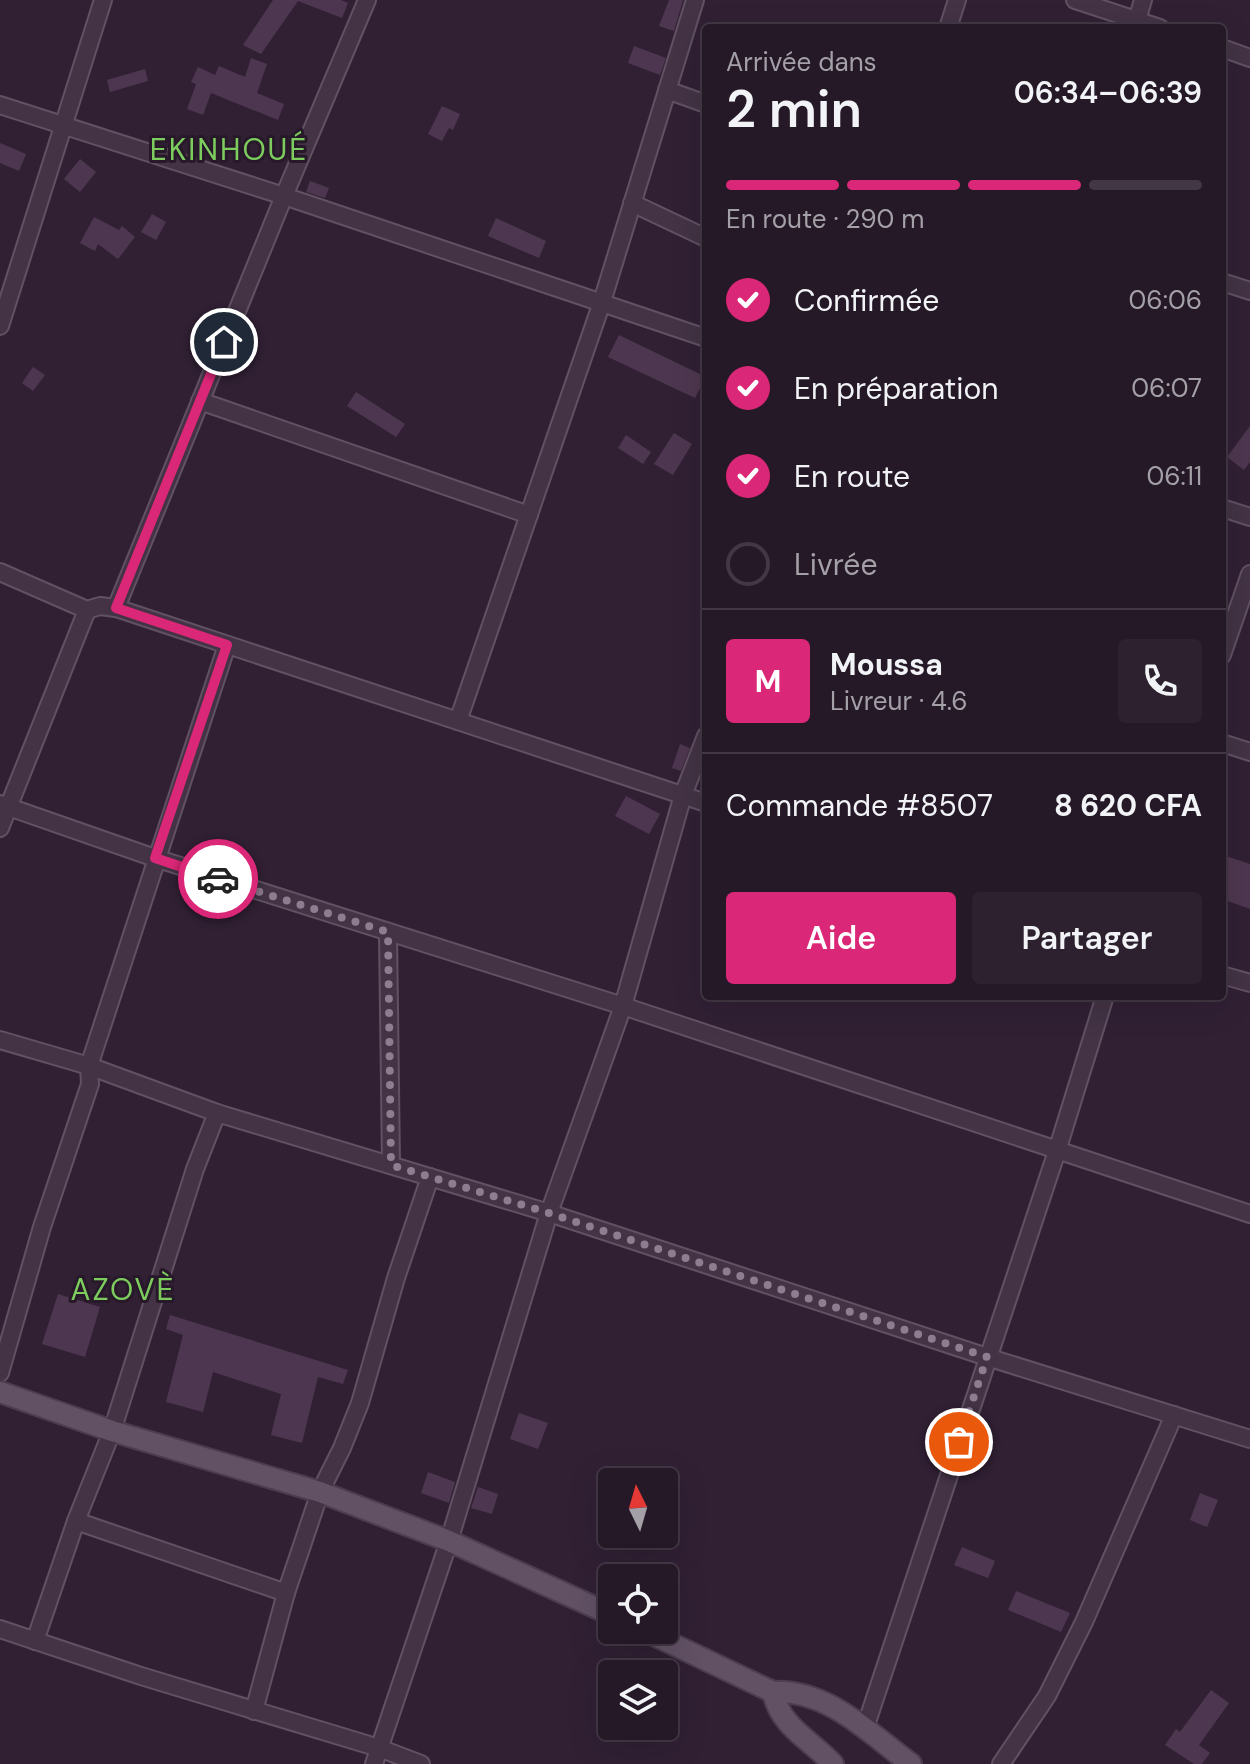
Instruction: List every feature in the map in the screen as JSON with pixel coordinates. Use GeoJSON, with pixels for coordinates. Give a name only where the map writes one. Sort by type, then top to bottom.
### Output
{"type":"FeatureCollection","features":[{"type":"Feature","properties":{"kind":"main road"},"geometry":{"type":"LineString","coordinates":[[0,1392],[112,1431],[320,1492],[449,1541],[598,1609]]}},
{"type":"Feature","properties":{"kind":"main road"},"geometry":{"type":"LineString","coordinates":[[672,1644],[773,1692],[791,1691],[807,1695],[836,1709],[911,1764]]}},
{"type":"Feature","properties":{"kind":"main road"},"geometry":{"type":"LineString","coordinates":[[773,1692],[780,1713],[794,1730],[833,1764]]}},
{"type":"Feature","properties":{"kind":"street"},"geometry":{"type":"LineString","coordinates":[[0,326],[103,0]]}},
{"type":"Feature","properties":{"kind":"street"},"geometry":{"type":"LineString","coordinates":[[116,608],[367,0]]}},
{"type":"Feature","properties":{"kind":"street"},"geometry":{"type":"LineString","coordinates":[[458,721],[601,305],[695,0]]}},
{"type":"Feature","properties":{"kind":"street"},"geometry":{"type":"LineString","coordinates":[[949,24],[957,0]]}},
{"type":"Feature","properties":{"kind":"street"},"geometry":{"type":"LineString","coordinates":[[1075,0],[1148,24]]}},
{"type":"Feature","properties":{"kind":"street"},"geometry":{"type":"LineString","coordinates":[[1137,20],[1143,0]]}},
{"type":"Feature","properties":{"kind":"street"},"geometry":{"type":"LineString","coordinates":[[1226,49],[1248,52]]}},
{"type":"Feature","properties":{"kind":"street"},"geometry":{"type":"LineString","coordinates":[[667,90],[702,103]]}},
{"type":"Feature","properties":{"kind":"street"},"geometry":{"type":"LineString","coordinates":[[0,105],[284,196],[702,337]]}},
{"type":"Feature","properties":{"kind":"street"},"geometry":{"type":"LineString","coordinates":[[632,203],[702,236]]}},
{"type":"Feature","properties":{"kind":"street"},"geometry":{"type":"LineString","coordinates":[[1226,283],[1250,291]]}},
{"type":"Feature","properties":{"kind":"street"},"geometry":{"type":"LineString","coordinates":[[200,401],[529,515]]}},
{"type":"Feature","properties":{"kind":"street"},"geometry":{"type":"LineString","coordinates":[[1226,509],[1250,517]]}},
{"type":"Feature","properties":{"kind":"street"},"geometry":{"type":"LineString","coordinates":[[0,572],[87,610],[100,606],[116,608],[702,802]]}},
{"type":"Feature","properties":{"kind":"street"},"geometry":{"type":"LineString","coordinates":[[1226,643],[1250,574]]}},
{"type":"Feature","properties":{"kind":"street"},"geometry":{"type":"LineString","coordinates":[[0,828],[5,806],[87,610]]}},
{"type":"Feature","properties":{"kind":"street"},"geometry":{"type":"LineString","coordinates":[[0,1373],[42,1227],[86,1100],[90,1084],[89,1066],[227,645]]}},
{"type":"Feature","properties":{"kind":"street"},"geometry":{"type":"LineString","coordinates":[[1226,744],[1250,752]]}},
{"type":"Feature","properties":{"kind":"street"},"geometry":{"type":"LineString","coordinates":[[377,1756],[449,1541],[549,1213],[623,1006],[683,795],[702,746]]}},
{"type":"Feature","properties":{"kind":"street"},"geometry":{"type":"LineString","coordinates":[[5,806],[155,858],[623,1006],[1250,1214]]}},
{"type":"Feature","properties":{"kind":"street"},"geometry":{"type":"LineString","coordinates":[[388,932],[391,1165]]}},
{"type":"Feature","properties":{"kind":"street"},"geometry":{"type":"LineString","coordinates":[[1226,976],[1250,983]]}},
{"type":"Feature","properties":{"kind":"street"},"geometry":{"type":"LineString","coordinates":[[865,1728],[1057,1151],[1104,1000]]}},
{"type":"Feature","properties":{"kind":"street"},"geometry":{"type":"LineString","coordinates":[[0,1040],[89,1066],[217,1113],[549,1213],[987,1357],[1250,1439]]}},
{"type":"Feature","properties":{"kind":"street"},"geometry":{"type":"LineString","coordinates":[[35,1641],[76,1521],[112,1431],[195,1169],[217,1113]]}},
{"type":"Feature","properties":{"kind":"street"},"geometry":{"type":"LineString","coordinates":[[254,1711],[286,1593],[320,1492],[360,1403],[396,1278],[430,1177]]}},
{"type":"Feature","properties":{"kind":"street"},"geometry":{"type":"LineString","coordinates":[[1001,1764],[1047,1696],[1084,1622],[1174,1415]]}},
{"type":"Feature","properties":{"kind":"street"},"geometry":{"type":"LineString","coordinates":[[76,1521],[286,1593]]}},
{"type":"Feature","properties":{"kind":"street"},"geometry":{"type":"LineString","coordinates":[[0,1629],[254,1711],[377,1756],[421,1764]]}},
{"type":"Feature","properties":{"kind":"building"},"geometry":{"type":"Polygon","coordinates":[[[273,0],[341,0],[348,3],[342,18],[298,1],[261,54],[243,45],[273,0]]]}},
{"type":"Feature","properties":{"kind":"building"},"geometry":{"type":"Polygon","coordinates":[[[669,0],[683,0],[674,31],[659,26],[669,0]]]}},
{"type":"Feature","properties":{"kind":"building"},"geometry":{"type":"Polygon","coordinates":[[[634,46],[666,58],[660,75],[628,63],[634,46]]]}},
{"type":"Feature","properties":{"kind":"building"},"geometry":{"type":"Polygon","coordinates":[[[251,58],[267,64],[257,93],[284,104],[278,120],[211,93],[203,115],[187,109],[196,84],[191,82],[198,67],[215,75],[219,66],[245,77],[251,58]]]}},
{"type":"Feature","properties":{"kind":"building"},"geometry":{"type":"Polygon","coordinates":[[[145,69],[148,81],[110,92],[107,80],[145,69]]]}},
{"type":"Feature","properties":{"kind":"building"},"geometry":{"type":"Polygon","coordinates":[[[442,106],[460,114],[453,130],[449,128],[442,141],[428,134],[442,106]]]}},
{"type":"Feature","properties":{"kind":"building"},"geometry":{"type":"Polygon","coordinates":[[[0,143],[26,154],[19,171],[0,163],[0,143]]]}},
{"type":"Feature","properties":{"kind":"building"},"geometry":{"type":"Polygon","coordinates":[[[80,159],[96,172],[80,192],[64,179],[80,159]]]}},
{"type":"Feature","properties":{"kind":"building"},"geometry":{"type":"Polygon","coordinates":[[[310,181],[329,188],[325,198],[306,192],[310,181]]]}},
{"type":"Feature","properties":{"kind":"building"},"geometry":{"type":"Polygon","coordinates":[[[152,214],[166,222],[156,240],[141,232],[152,214]]]}},
{"type":"Feature","properties":{"kind":"building"},"geometry":{"type":"Polygon","coordinates":[[[94,217],[119,230],[122,226],[135,237],[118,259],[98,244],[95,251],[80,243],[94,217]]]}},
{"type":"Feature","properties":{"kind":"building"},"geometry":{"type":"Polygon","coordinates":[[[496,218],[546,241],[539,258],[488,236],[496,218]]]}},
{"type":"Feature","properties":{"kind":"building"},"geometry":{"type":"Polygon","coordinates":[[[619,335],[702,375],[702,385],[695,398],[608,357],[619,335]]]}},
{"type":"Feature","properties":{"kind":"building"},"geometry":{"type":"Polygon","coordinates":[[[33,367],[45,375],[33,391],[22,383],[33,367]]]}},
{"type":"Feature","properties":{"kind":"building"},"geometry":{"type":"Polygon","coordinates":[[[356,392],[405,424],[396,437],[347,406],[356,392]]]}},
{"type":"Feature","properties":{"kind":"building"},"geometry":{"type":"Polygon","coordinates":[[[1250,426],[1250,462],[1244,470],[1227,457],[1250,426]]]}},
{"type":"Feature","properties":{"kind":"building"},"geometry":{"type":"Polygon","coordinates":[[[674,433],[692,444],[673,475],[654,464],[674,433]]]}},
{"type":"Feature","properties":{"kind":"building"},"geometry":{"type":"Polygon","coordinates":[[[626,435],[651,452],[643,464],[618,448],[626,435]]]}},
{"type":"Feature","properties":{"kind":"building"},"geometry":{"type":"Polygon","coordinates":[[[680,744],[690,748],[681,771],[672,768],[680,744]]]}},
{"type":"Feature","properties":{"kind":"building"},"geometry":{"type":"Polygon","coordinates":[[[626,796],[660,814],[649,834],[615,816],[626,796]]]}},
{"type":"Feature","properties":{"kind":"building"},"geometry":{"type":"Polygon","coordinates":[[[1226,856],[1250,864],[1250,909],[1226,900],[1226,856]]]}},
{"type":"Feature","properties":{"kind":"building"},"geometry":{"type":"Polygon","coordinates":[[[58,1294],[100,1307],[85,1357],[42,1344],[58,1294]]]}},
{"type":"Feature","properties":{"kind":"building"},"geometry":{"type":"Polygon","coordinates":[[[170,1315],[348,1370],[343,1384],[318,1377],[302,1443],[271,1435],[281,1394],[213,1372],[203,1412],[166,1402],[183,1335],[166,1329],[170,1315]]]}},
{"type":"Feature","properties":{"kind":"building"},"geometry":{"type":"Polygon","coordinates":[[[519,1413],[548,1423],[538,1449],[510,1439],[519,1413]]]}},
{"type":"Feature","properties":{"kind":"building"},"geometry":{"type":"Polygon","coordinates":[[[428,1472],[455,1482],[449,1503],[421,1493],[428,1472]]]}},
{"type":"Feature","properties":{"kind":"building"},"geometry":{"type":"Polygon","coordinates":[[[478,1487],[498,1494],[492,1514],[471,1508],[478,1487]]]}},
{"type":"Feature","properties":{"kind":"building"},"geometry":{"type":"Polygon","coordinates":[[[1200,1493],[1218,1500],[1207,1527],[1190,1520],[1200,1493]]]}},
{"type":"Feature","properties":{"kind":"building"},"geometry":{"type":"Polygon","coordinates":[[[962,1547],[995,1561],[988,1578],[954,1565],[962,1547]]]}},
{"type":"Feature","properties":{"kind":"building"},"geometry":{"type":"Polygon","coordinates":[[[1016,1591],[1070,1613],[1061,1632],[1008,1610],[1016,1591]]]}},
{"type":"Feature","properties":{"kind":"building"},"geometry":{"type":"Polygon","coordinates":[[[1211,1690],[1229,1703],[1199,1745],[1210,1753],[1202,1764],[1194,1764],[1165,1745],[1176,1729],[1180,1732],[1211,1690]]]}},
{"type":"Feature","properties":{"kind":"way so far"},"geometry":{"type":"LineString","coordinates":[[218,879],[388,932],[391,1165],[549,1213],[987,1357],[959,1442]]}},
{"type":"Feature","properties":{"kind":"district","name":"EKINHOUÉ"},"geometry":{"type":"Point","coordinates":[229,149]}},
{"type":"Feature","properties":{"kind":"district","name":"AZOVÈ"},"geometry":{"type":"Point","coordinates":[123,1289]}},
{"type":"Feature","properties":{"kind":"route"},"geometry":{"type":"LineString","coordinates":[[218,879],[155,858],[227,645],[116,608],[224,342]]}}]}
